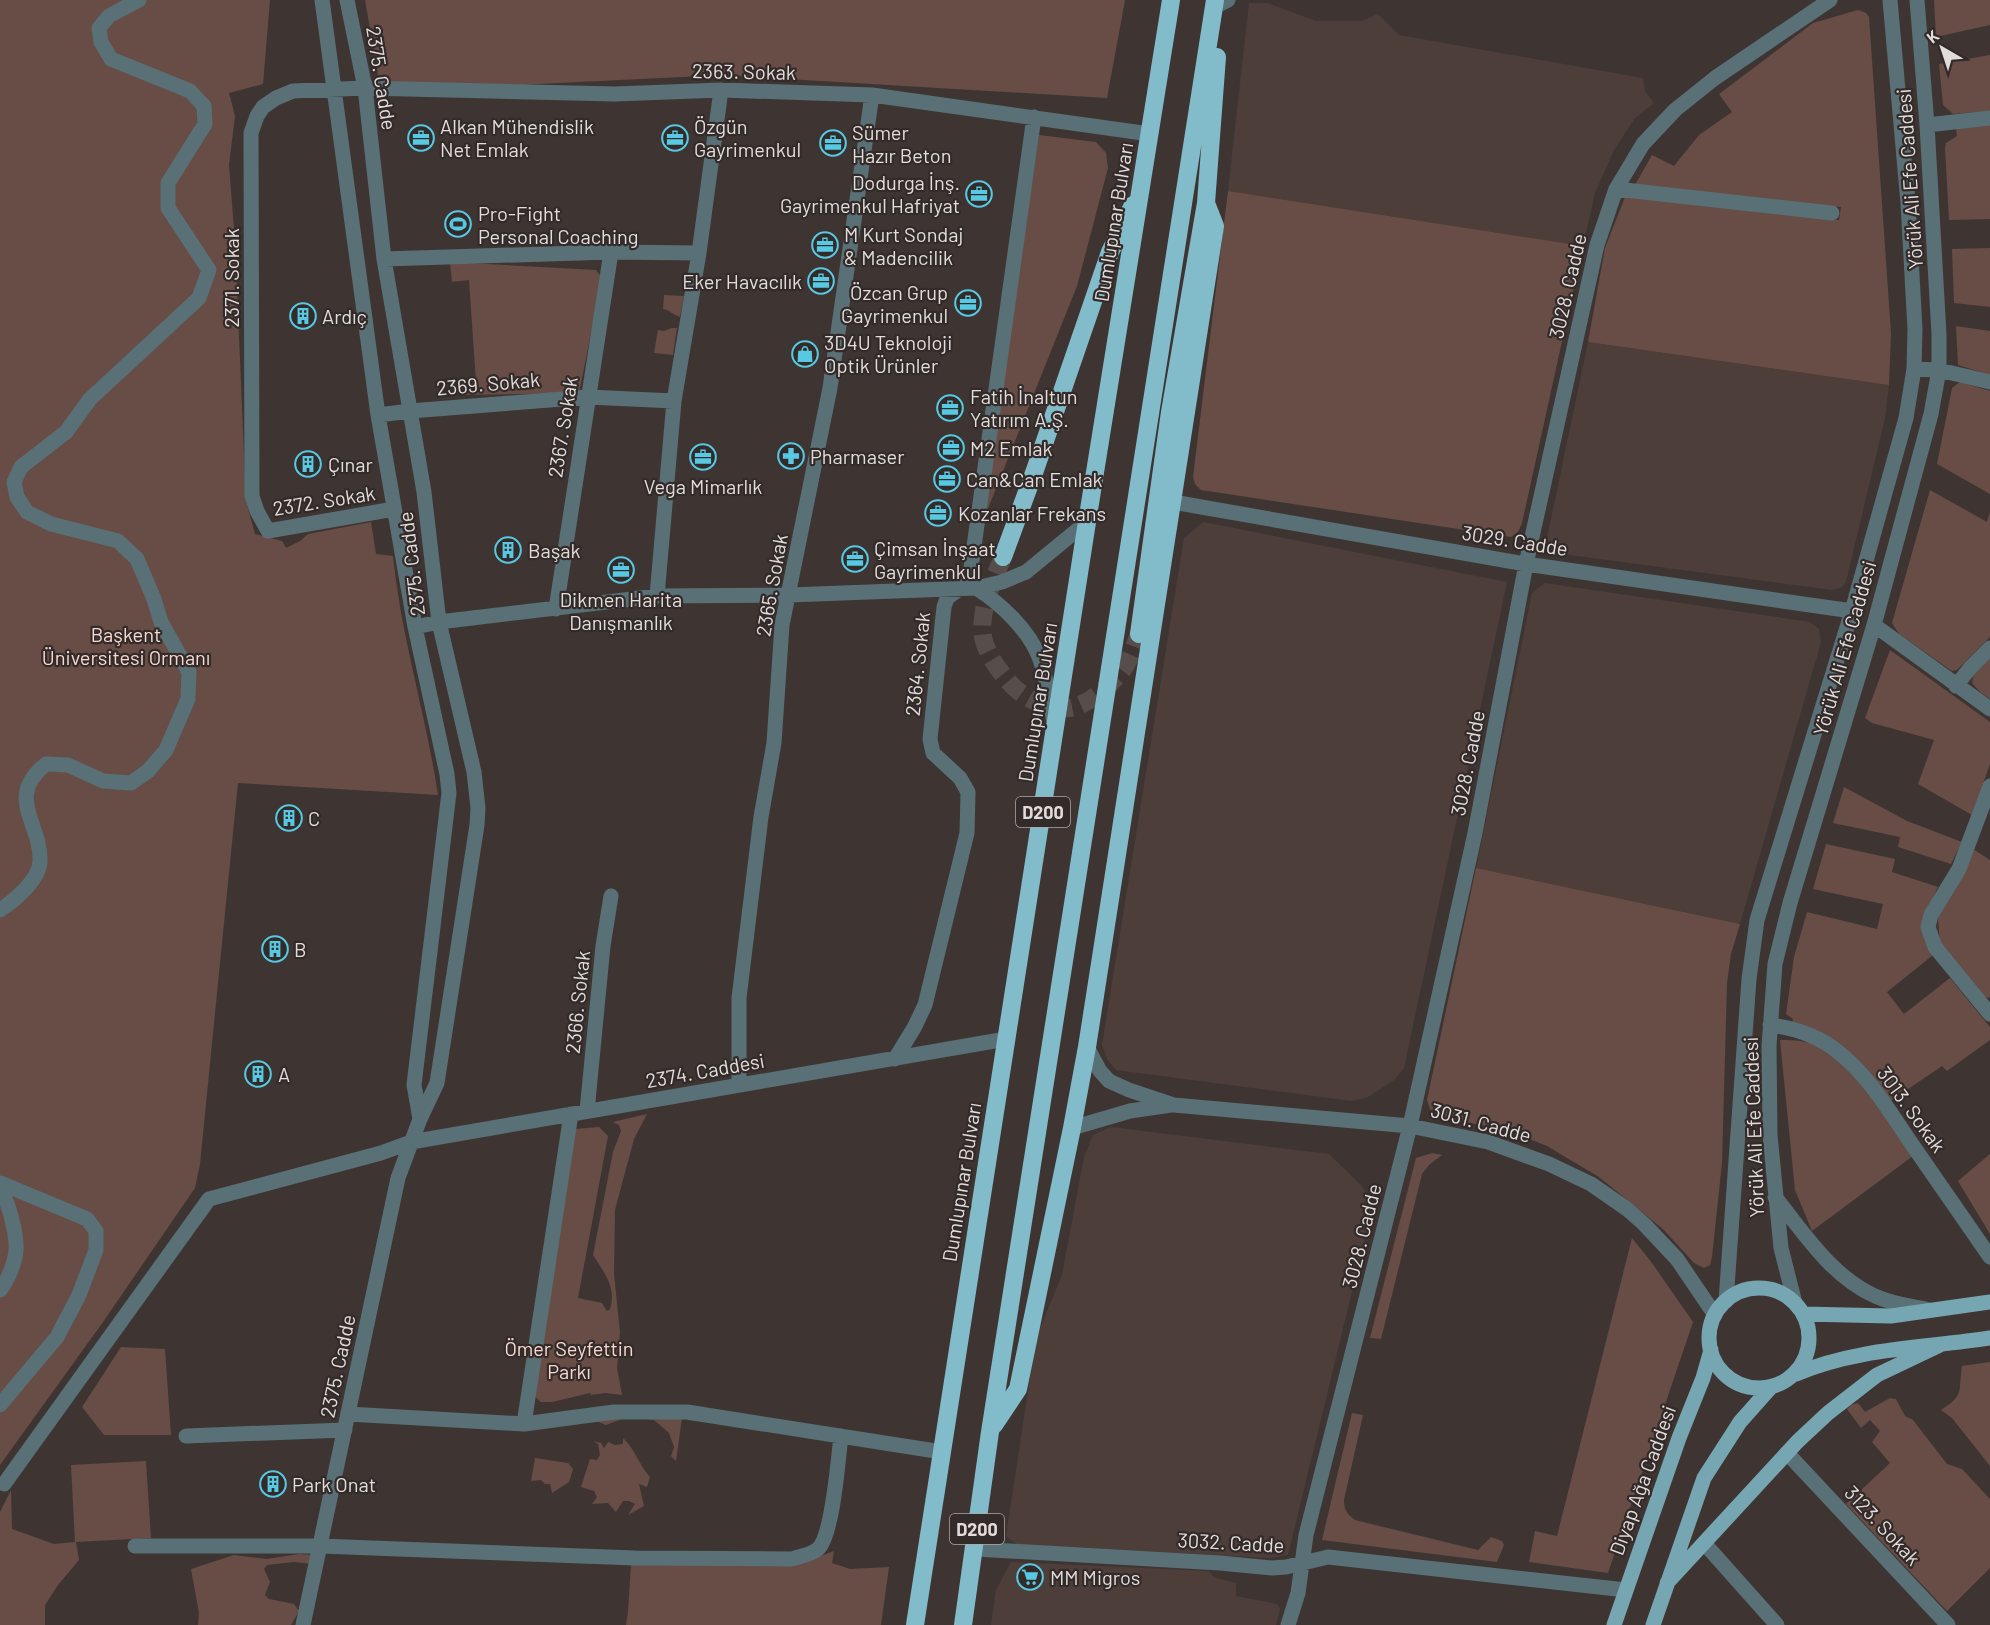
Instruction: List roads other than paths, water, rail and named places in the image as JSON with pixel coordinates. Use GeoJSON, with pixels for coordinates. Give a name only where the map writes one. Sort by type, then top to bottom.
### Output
{"type":"FeatureCollection","features":[{"type":"Feature","properties":{"kind":"highway","name":"Dumlupınar Bulvarı"},"geometry":{"type":"LineString","coordinates":[[915,1625],[1171,0]]}},
{"type":"Feature","properties":{"kind":"highway"},"geometry":{"type":"LineString","coordinates":[[1139,634],[1170,412],[1206,203],[1219,36],[1218,6]]}},
{"type":"Feature","properties":{"kind":"highway","name":"D200"},"geometry":{"type":"LineString","coordinates":[[963,1625],[990,1432],[1218,6]]}},
{"type":"Feature","properties":{"kind":"highway"},"geometry":{"type":"LineString","coordinates":[[1003,557],[1110,252],[1142,187]]}},
{"type":"Feature","properties":{"kind":"highway"},"geometry":{"type":"LineString","coordinates":[[990,1432],[1018,1389],[1087,1047],[1215,226],[1206,203]]}},
{"type":"Feature","properties":{"kind":"main road"},"geometry":{"type":"LineString","coordinates":[[1726,1301],[1746,1291],[1768,1289],[1783,1294],[1799,1308],[1809,1330],[1809,1346],[1803,1362],[1793,1375]]}},
{"type":"Feature","properties":{"kind":"main road","name":"Diyap Ağa Caddesi"},"geometry":{"type":"LineString","coordinates":[[1614,1625],[1679,1438],[1703,1378],[1711,1350],[1710,1332],[1715,1315],[1726,1301]]}},
{"type":"Feature","properties":{"kind":"main road"},"geometry":{"type":"LineString","coordinates":[[1799,1308],[1891,1316],[1990,1302]]}},
{"type":"Feature","properties":{"kind":"main road"},"geometry":{"type":"LineString","coordinates":[[1711,1350],[1720,1368],[1734,1381],[1759,1388],[1783,1382],[1819,1364],[1849,1356],[1990,1338]]}},
{"type":"Feature","properties":{"kind":"main road"},"geometry":{"type":"LineString","coordinates":[[1667,1583],[1787,1453],[1828,1413],[1877,1375],[1940,1345]]}},
{"type":"Feature","properties":{"kind":"main road"},"geometry":{"type":"LineString","coordinates":[[1653,1625],[1708,1471],[1740,1422],[1772,1386]]}},
{"type":"Feature","properties":{"kind":"street"},"geometry":{"type":"LineString","coordinates":[[0,910],[28,886],[40,864],[39,846],[28,815],[26,788],[36,772],[46,764],[68,765],[103,781],[131,783],[148,771],[166,750],[188,699],[189,672],[161,622],[137,559],[117,541],[51,524],[27,512],[17,497],[14,482],[21,467],[66,432],[90,399],[200,298],[209,270],[168,208],[168,183],[205,124],[204,106],[190,91],[111,59],[101,42],[99,28],[109,16],[139,0]]}},
{"type":"Feature","properties":{"kind":"street","name":"2375. Cadde"},"geometry":{"type":"LineString","coordinates":[[322,0],[378,415],[415,627],[447,774],[449,793],[414,1085],[420,1119]]}},
{"type":"Feature","properties":{"kind":"street","name":"2375. Cadde"},"geometry":{"type":"LineString","coordinates":[[303,1625],[398,1178],[420,1119],[437,1083],[478,808],[474,772],[439,622],[424,492],[384,259],[365,88],[348,0]]}},
{"type":"Feature","properties":{"kind":"street","name":"3028. Cadde"},"geometry":{"type":"LineString","coordinates":[[1288,1625],[1298,1593],[1306,1535],[1410,1126],[1475,833],[1526,564],[1597,244],[1616,189],[1643,144],[1675,110],[1714,78],[1830,0]]}},
{"type":"Feature","properties":{"kind":"street","name":"Yörük Ali Efe Caddesi"},"geometry":{"type":"LineString","coordinates":[[1726,1301],[1749,979],[1757,920],[1852,611],[1906,418],[1914,369],[1915,329],[1908,202],[1890,0]]}},
{"type":"Feature","properties":{"kind":"street","name":"Yörük Ali Efe Caddesi"},"geometry":{"type":"LineString","coordinates":[[1799,1308],[1781,1248],[1775,1196],[1769,1104],[1772,984],[1782,934],[1874,625],[1931,414],[1939,370],[1927,125],[1917,0]]}},
{"type":"Feature","properties":{"kind":"street","name":"2363. Sokak"},"geometry":{"type":"LineString","coordinates":[[334,91],[365,88],[615,94],[722,90],[872,95],[1150,135]]}},
{"type":"Feature","properties":{"kind":"street"},"geometry":{"type":"LineString","coordinates":[[657,596],[674,401],[699,253],[722,90]]}},
{"type":"Feature","properties":{"kind":"street","name":"2371. Sokak"},"geometry":{"type":"LineString","coordinates":[[264,526],[252,496],[251,133],[263,107],[276,98],[293,91],[334,91]]}},
{"type":"Feature","properties":{"kind":"street","name":"2365. Sokak"},"geometry":{"type":"LineString","coordinates":[[739,1085],[739,998],[761,817],[774,743],[782,625],[830,388],[872,95]]}},
{"type":"Feature","properties":{"kind":"street","name":"2364. Sokak"},"geometry":{"type":"LineString","coordinates":[[894,1059],[914,1028],[925,1005],[967,833],[968,792],[960,778],[933,753],[930,739],[944,607],[947,598],[968,588],[1034,117]]}},
{"type":"Feature","properties":{"kind":"street"},"geometry":{"type":"LineString","coordinates":[[1927,125],[1990,118]]}},
{"type":"Feature","properties":{"kind":"street"},"geometry":{"type":"LineString","coordinates":[[1616,189],[1832,213]]}},
{"type":"Feature","properties":{"kind":"street"},"geometry":{"type":"LineString","coordinates":[[384,259],[611,252],[699,253]]}},
{"type":"Feature","properties":{"kind":"street","name":"2367. Sokak"},"geometry":{"type":"LineString","coordinates":[[556,609],[611,252]]}},
{"type":"Feature","properties":{"kind":"street"},"geometry":{"type":"LineString","coordinates":[[1914,369],[1939,370],[1990,382]]}},
{"type":"Feature","properties":{"kind":"street","name":"2369. Sokak"},"geometry":{"type":"LineString","coordinates":[[378,415],[588,397],[674,401]]}},
{"type":"Feature","properties":{"kind":"street","name":"3029. Cadde"},"geometry":{"type":"LineString","coordinates":[[1173,502],[1526,564],[1852,611]]}},
{"type":"Feature","properties":{"kind":"street","name":"2372. Sokak"},"geometry":{"type":"LineString","coordinates":[[264,526],[268,531],[280,531],[394,509]]}},
{"type":"Feature","properties":{"kind":"street"},"geometry":{"type":"LineString","coordinates":[[415,627],[439,622],[657,596],[789,595],[968,588],[1002,582],[1026,572],[1087,522]]}},
{"type":"Feature","properties":{"kind":"street"},"geometry":{"type":"LineString","coordinates":[[968,588],[994,599],[1005,609],[1034,646],[1040,658],[1056,730]]}},
{"type":"Feature","properties":{"kind":"street"},"geometry":{"type":"LineString","coordinates":[[1874,625],[1990,709]]}},
{"type":"Feature","properties":{"kind":"street"},"geometry":{"type":"LineString","coordinates":[[1956,686],[1990,648]]}},
{"type":"Feature","properties":{"kind":"street"},"geometry":{"type":"LineString","coordinates":[[1989,1011],[1935,947],[1928,927],[1931,915],[1959,869],[1990,786]]}},
{"type":"Feature","properties":{"kind":"street","name":"2366. Sokak"},"geometry":{"type":"LineString","coordinates":[[587,1111],[610,896]]}},
{"type":"Feature","properties":{"kind":"street","name":"3013. Sokak"},"geometry":{"type":"LineString","coordinates":[[1770,1025],[1794,1029],[1816,1038],[1837,1050],[1853,1066],[1877,1093],[1990,1257]]}},
{"type":"Feature","properties":{"kind":"street","name":"2374. Caddesi"},"geometry":{"type":"LineString","coordinates":[[4,1484],[209,1199],[381,1153],[411,1142],[1006,1039]]}},
{"type":"Feature","properties":{"kind":"street","name":"3031. Cadde"},"geometry":{"type":"LineString","coordinates":[[1087,1047],[1100,1071],[1109,1081],[1174,1105]]}},
{"type":"Feature","properties":{"kind":"street","name":"3031. Cadde"},"geometry":{"type":"LineString","coordinates":[[1072,1128],[1130,1111],[1174,1105],[1410,1126],[1488,1142],[1549,1164],[1591,1184],[1627,1209],[1661,1241],[1691,1277],[1715,1315]]}},
{"type":"Feature","properties":{"kind":"street"},"geometry":{"type":"LineString","coordinates":[[524,1424],[571,1114]]}},
{"type":"Feature","properties":{"kind":"street"},"geometry":{"type":"LineString","coordinates":[[0,1183],[87,1219],[96,1231],[96,1250],[79,1295],[57,1337],[0,1405]]}},
{"type":"Feature","properties":{"kind":"street"},"geometry":{"type":"LineString","coordinates":[[0,1190],[4,1194],[12,1220],[16,1250],[7,1282],[0,1290]]}},
{"type":"Feature","properties":{"kind":"street"},"geometry":{"type":"LineString","coordinates":[[1775,1196],[1815,1247],[1860,1288],[1884,1300],[1935,1311]]}},
{"type":"Feature","properties":{"kind":"street"},"geometry":{"type":"LineString","coordinates":[[348,1414],[524,1424],[614,1412],[687,1412],[942,1452]]}},
{"type":"Feature","properties":{"kind":"street"},"geometry":{"type":"LineString","coordinates":[[186,1436],[345,1430]]}},
{"type":"Feature","properties":{"kind":"street"},"geometry":{"type":"LineString","coordinates":[[135,1546],[320,1546],[635,1558],[792,1558],[807,1555],[819,1548],[828,1531],[841,1436]]}},
{"type":"Feature","properties":{"kind":"street","name":"3123. Sokak"},"geometry":{"type":"LineString","coordinates":[[1787,1453],[1948,1625]]}},
{"type":"Feature","properties":{"kind":"street"},"geometry":{"type":"LineString","coordinates":[[1704,1543],[1777,1625]]}},
{"type":"Feature","properties":{"kind":"street","name":"3032. Cadde"},"geometry":{"type":"LineString","coordinates":[[975,1549],[1272,1568],[1302,1564],[1328,1557],[1626,1590]]}},
{"type":"Feature","properties":{"kind":"tunnel"},"geometry":{"type":"LineString","coordinates":[[1003,557],[985,606],[983,637],[1000,671],[1020,693],[1028,698],[1044,705],[1061,708],[1083,704],[1104,689],[1121,672],[1139,634]]}},
{"type":"Feature","properties":{"kind":"place","name":"Alkan Mühendislik Net Emlak"},"geometry":{"type":"Point","coordinates":[421,138]}},
{"type":"Feature","properties":{"kind":"place","name":"Özgün Gayrimenkul"},"geometry":{"type":"Point","coordinates":[675,138]}},
{"type":"Feature","properties":{"kind":"place","name":"Sümer Hazır Beton"},"geometry":{"type":"Point","coordinates":[833,143]}},
{"type":"Feature","properties":{"kind":"place","name":"Dodurga İnş. Gayrimenkul Hafriyat"},"geometry":{"type":"Point","coordinates":[979,194]}},
{"type":"Feature","properties":{"kind":"place","name":"Pro-Fight Personal Coaching"},"geometry":{"type":"Point","coordinates":[458,224]}},
{"type":"Feature","properties":{"kind":"place","name":"M Kurt Sondaj & Madencilik"},"geometry":{"type":"Point","coordinates":[825,245]}},
{"type":"Feature","properties":{"kind":"place","name":"Eker Havacılık"},"geometry":{"type":"Point","coordinates":[821,281]}},
{"type":"Feature","properties":{"kind":"place","name":"Özcan Grup Gayrimenkul"},"geometry":{"type":"Point","coordinates":[968,303]}},
{"type":"Feature","properties":{"kind":"place","name":"Ardıç"},"geometry":{"type":"Point","coordinates":[303,316]}},
{"type":"Feature","properties":{"kind":"place","name":"3D4U Teknoloji Optik Ürünler"},"geometry":{"type":"Point","coordinates":[805,354]}},
{"type":"Feature","properties":{"kind":"place","name":"Fatih İnaltun Yatırım A.Ş."},"geometry":{"type":"Point","coordinates":[950,408]}},
{"type":"Feature","properties":{"kind":"place","name":"M2 Emlak"},"geometry":{"type":"Point","coordinates":[951,448]}},
{"type":"Feature","properties":{"kind":"place","name":"Pharmaser"},"geometry":{"type":"Point","coordinates":[791,456]}},
{"type":"Feature","properties":{"kind":"place","name":"Vega Mimarlık"},"geometry":{"type":"Point","coordinates":[703,457]}},
{"type":"Feature","properties":{"kind":"place","name":"Çınar"},"geometry":{"type":"Point","coordinates":[308,464]}},
{"type":"Feature","properties":{"kind":"place","name":"Can&Can Emlak"},"geometry":{"type":"Point","coordinates":[947,479]}},
{"type":"Feature","properties":{"kind":"place","name":"Kozanlar Frekans"},"geometry":{"type":"Point","coordinates":[938,513]}},
{"type":"Feature","properties":{"kind":"place","name":"Başak"},"geometry":{"type":"Point","coordinates":[508,550]}},
{"type":"Feature","properties":{"kind":"place","name":"Çimsan İnşaat Gayrimenkul"},"geometry":{"type":"Point","coordinates":[855,559]}},
{"type":"Feature","properties":{"kind":"place","name":"Dikmen Harita Danışmanlık"},"geometry":{"type":"Point","coordinates":[621,570]}},
{"type":"Feature","properties":{"kind":"place","name":"C"},"geometry":{"type":"Point","coordinates":[289,818]}},
{"type":"Feature","properties":{"kind":"place","name":"B"},"geometry":{"type":"Point","coordinates":[275,949]}},
{"type":"Feature","properties":{"kind":"place","name":"A"},"geometry":{"type":"Point","coordinates":[258,1074]}},
{"type":"Feature","properties":{"kind":"place","name":"Park Onat"},"geometry":{"type":"Point","coordinates":[273,1484]}},
{"type":"Feature","properties":{"kind":"place","name":"MM Migros"},"geometry":{"type":"Point","coordinates":[1030,1577]}},
{"type":"Feature","properties":{"kind":"park label","name":"Başkent Üniversitesi Ormanı"},"geometry":{"type":"Point","coordinates":[126,646]}},
{"type":"Feature","properties":{"kind":"park label","name":"Ömer Seyfettin Parkı"},"geometry":{"type":"Point","coordinates":[569,1360]}}]}
